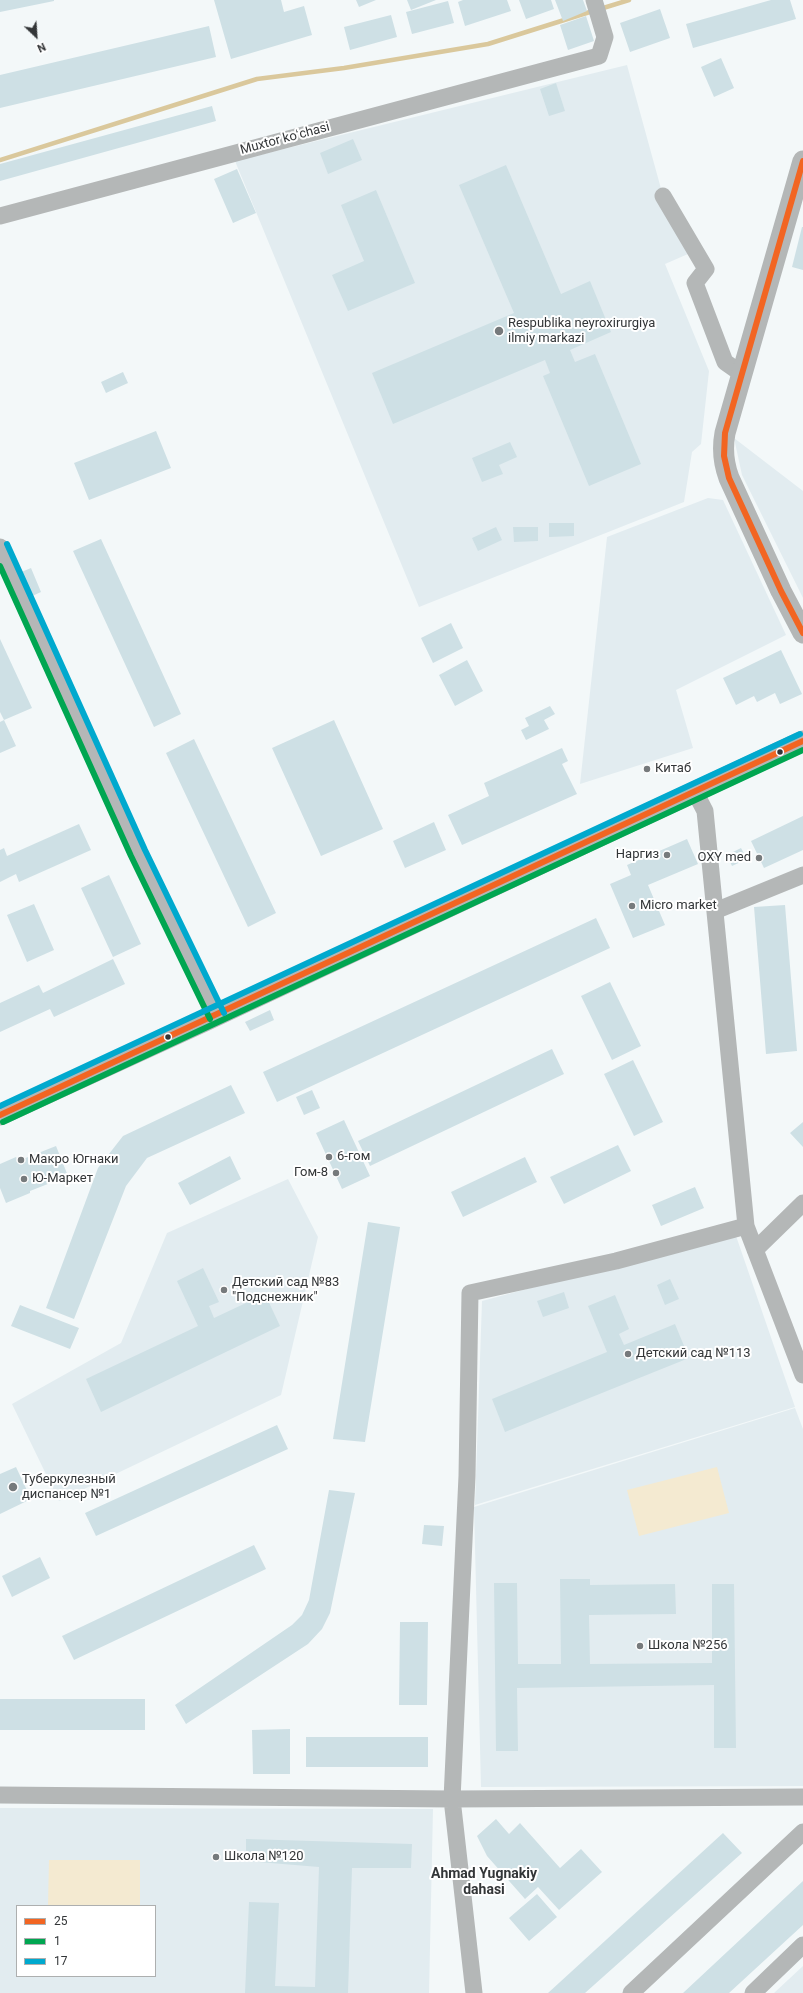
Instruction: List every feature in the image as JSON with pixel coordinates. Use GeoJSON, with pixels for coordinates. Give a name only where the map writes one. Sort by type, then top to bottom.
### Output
{"type":"FeatureCollection","features":[{"type":"Feature","properties":{"kind":"street","name":"Muxtor koʻchasi"},"geometry":{"type":"LineString","coordinates":[[0,216],[599,56],[604,32],[594,0]]}},
{"type":"Feature","properties":{"kind":"street"},"geometry":{"type":"LineString","coordinates":[[803,161],[725,433],[723,448],[724,463],[729,478],[781,591],[803,633]]}},
{"type":"Feature","properties":{"kind":"street"},"geometry":{"type":"LineString","coordinates":[[663,196],[706,269],[695,283],[725,362],[742,374]]}},
{"type":"Feature","properties":{"kind":"street"},"geometry":{"type":"LineString","coordinates":[[0,547],[138,853],[217,1016]]}},
{"type":"Feature","properties":{"kind":"street"},"geometry":{"type":"LineString","coordinates":[[0,1115],[217,1016],[803,741]]}},
{"type":"Feature","properties":{"kind":"street"},"geometry":{"type":"LineString","coordinates":[[695,792],[705,811],[731,1087],[746,1226],[803,1375]]}},
{"type":"Feature","properties":{"kind":"street"},"geometry":{"type":"LineString","coordinates":[[715,911],[803,874]]}},
{"type":"Feature","properties":{"kind":"street"},"geometry":{"type":"LineString","coordinates":[[755,1250],[803,1203]]}},
{"type":"Feature","properties":{"kind":"street"},"geometry":{"type":"LineString","coordinates":[[474,1993],[452,1799],[467,1476],[470,1292],[616,1262],[746,1226]]}},
{"type":"Feature","properties":{"kind":"street"},"geometry":{"type":"LineString","coordinates":[[0,1795],[452,1799],[803,1798]]}},
{"type":"Feature","properties":{"kind":"street"},"geometry":{"type":"LineString","coordinates":[[631,1993],[803,1832]]}},
{"type":"Feature","properties":{"kind":"street"},"geometry":{"type":"LineString","coordinates":[[753,1993],[803,1945]]}},
{"type":"Feature","properties":{"kind":"shaded area","name":"Respublika neyroxirurgiya ilmiy markazi"},"geometry":{"type":"Polygon","coordinates":[[[627,65],[663,196],[688,254],[665,264],[709,371],[701,444],[692,452],[684,502],[419,607],[235,161],[627,65]]]}},
{"type":"Feature","properties":{"kind":"shaded area"},"geometry":{"type":"Polygon","coordinates":[[[734,438],[803,491],[803,598],[742,475],[734,438]]]}},
{"type":"Feature","properties":{"kind":"shaded area"},"geometry":{"type":"Polygon","coordinates":[[[708,498],[723,500],[786,635],[676,690],[693,748],[580,784],[607,537],[708,498]]]}},
{"type":"Feature","properties":{"kind":"shaded area","name":"Детский сад №83 \"Подснежник\""},"geometry":{"type":"Polygon","coordinates":[[[288,1179],[318,1237],[281,1395],[59,1501],[12,1404],[121,1343],[167,1233],[288,1179]]]}},
{"type":"Feature","properties":{"kind":"shaded area","name":"Детский сад №113"},"geometry":{"type":"Polygon","coordinates":[[[735,1233],[795,1407],[475,1505],[482,1301],[735,1233]]]}},
{"type":"Feature","properties":{"kind":"shaded area","name":"Школа №256"},"geometry":{"type":"Polygon","coordinates":[[[795,1408],[803,1429],[803,1786],[481,1787],[474,1507],[795,1408]]]}},
{"type":"Feature","properties":{"kind":"shaded area"},"geometry":{"type":"Polygon","coordinates":[[[717,1467],[729,1513],[639,1536],[627,1490],[717,1467]]]}},
{"type":"Feature","properties":{"kind":"shaded area","name":"Школа №120"},"geometry":{"type":"Polygon","coordinates":[[[0,1808],[433,1809],[429,1993],[0,1993],[0,1808]]]}},
{"type":"Feature","properties":{"kind":"shaded area"},"geometry":{"type":"Polygon","coordinates":[[[49,1860],[140,1860],[140,1905],[48,1905],[49,1860]]]}},
{"type":"Feature","properties":{"kind":"shaded area"},"geometry":{"type":"Polygon","coordinates":[[[803,1966],[803,1993],[774,1993],[803,1966]]]}},
{"type":"Feature","properties":{"kind":"building"},"geometry":{"type":"Polygon","coordinates":[[[0,0],[54,0],[54,1],[0,12],[0,0]]]}},
{"type":"Feature","properties":{"kind":"building"},"geometry":{"type":"Polygon","coordinates":[[[214,0],[281,0],[284,12],[304,6],[312,35],[231,59],[214,0]]]}},
{"type":"Feature","properties":{"kind":"building"},"geometry":{"type":"Polygon","coordinates":[[[356,0],[376,0],[359,7],[356,0]]]}},
{"type":"Feature","properties":{"kind":"building"},"geometry":{"type":"Polygon","coordinates":[[[407,0],[436,0],[411,10],[407,0]]]}},
{"type":"Feature","properties":{"kind":"building"},"geometry":{"type":"Polygon","coordinates":[[[463,0],[507,0],[511,11],[465,26],[458,2],[463,0]]]}},
{"type":"Feature","properties":{"kind":"building"},"geometry":{"type":"Polygon","coordinates":[[[519,0],[551,0],[554,9],[526,19],[519,0]]]}},
{"type":"Feature","properties":{"kind":"building"},"geometry":{"type":"Polygon","coordinates":[[[555,0],[583,0],[587,11],[563,21],[555,0]]]}},
{"type":"Feature","properties":{"kind":"building"},"geometry":{"type":"Polygon","coordinates":[[[771,0],[790,0],[796,19],[693,48],[686,24],[771,0]]]}},
{"type":"Feature","properties":{"kind":"building"},"geometry":{"type":"Polygon","coordinates":[[[448,1],[454,23],[412,34],[406,12],[448,1]]]}},
{"type":"Feature","properties":{"kind":"building"},"geometry":{"type":"Polygon","coordinates":[[[660,9],[670,38],[630,52],[620,23],[660,9]]]}},
{"type":"Feature","properties":{"kind":"building"},"geometry":{"type":"Polygon","coordinates":[[[391,15],[397,37],[350,50],[344,27],[391,15]]]}},
{"type":"Feature","properties":{"kind":"building"},"geometry":{"type":"Polygon","coordinates":[[[586,16],[594,41],[568,50],[560,25],[586,16]]]}},
{"type":"Feature","properties":{"kind":"building"},"geometry":{"type":"Polygon","coordinates":[[[209,26],[216,57],[0,108],[0,75],[209,26]]]}},
{"type":"Feature","properties":{"kind":"building"},"geometry":{"type":"Polygon","coordinates":[[[721,58],[734,88],[714,97],[701,67],[721,58]]]}},
{"type":"Feature","properties":{"kind":"building"},"geometry":{"type":"Polygon","coordinates":[[[556,83],[565,111],[549,116],[540,89],[556,83]]]}},
{"type":"Feature","properties":{"kind":"building"},"geometry":{"type":"Polygon","coordinates":[[[212,106],[216,121],[0,181],[0,164],[212,106]]]}},
{"type":"Feature","properties":{"kind":"building"},"geometry":{"type":"Polygon","coordinates":[[[353,139],[362,160],[328,174],[320,153],[353,139]]]}},
{"type":"Feature","properties":{"kind":"building"},"geometry":{"type":"Polygon","coordinates":[[[506,165],[561,294],[590,281],[611,332],[570,350],[575,362],[595,354],[641,464],[589,486],[543,376],[550,373],[545,360],[393,424],[372,373],[514,313],[459,185],[506,165]]]}},
{"type":"Feature","properties":{"kind":"building"},"geometry":{"type":"Polygon","coordinates":[[[237,169],[256,213],[233,223],[214,179],[237,169]]]}},
{"type":"Feature","properties":{"kind":"building"},"geometry":{"type":"Polygon","coordinates":[[[376,190],[415,283],[348,311],[332,275],[364,261],[341,205],[376,190]]]}},
{"type":"Feature","properties":{"kind":"building"},"geometry":{"type":"Polygon","coordinates":[[[803,227],[803,270],[792,267],[803,227]]]}},
{"type":"Feature","properties":{"kind":"building"},"geometry":{"type":"Polygon","coordinates":[[[123,372],[128,383],[106,393],[101,382],[123,372]]]}},
{"type":"Feature","properties":{"kind":"building"},"geometry":{"type":"Polygon","coordinates":[[[156,431],[171,468],[89,500],[74,463],[156,431]]]}},
{"type":"Feature","properties":{"kind":"building"},"geometry":{"type":"Polygon","coordinates":[[[510,442],[517,457],[499,465],[503,474],[482,482],[472,458],[510,442]]]}},
{"type":"Feature","properties":{"kind":"building"},"geometry":{"type":"Polygon","coordinates":[[[549,523],[574,523],[574,536],[549,537],[549,523]]]}},
{"type":"Feature","properties":{"kind":"building"},"geometry":{"type":"Polygon","coordinates":[[[496,527],[502,540],[478,551],[472,538],[496,527]]]}},
{"type":"Feature","properties":{"kind":"building"},"geometry":{"type":"Polygon","coordinates":[[[513,527],[538,527],[538,541],[514,542],[513,527]]]}},
{"type":"Feature","properties":{"kind":"building"},"geometry":{"type":"Polygon","coordinates":[[[101,539],[181,714],[154,727],[73,551],[101,539]]]}},
{"type":"Feature","properties":{"kind":"building"},"geometry":{"type":"Polygon","coordinates":[[[31,568],[41,592],[30,597],[19,573],[31,568]]]}},
{"type":"Feature","properties":{"kind":"building"},"geometry":{"type":"Polygon","coordinates":[[[451,623],[463,648],[433,663],[421,638],[451,623]]]}},
{"type":"Feature","properties":{"kind":"building"},"geometry":{"type":"Polygon","coordinates":[[[0,639],[32,708],[4,720],[0,712],[0,639]]]}},
{"type":"Feature","properties":{"kind":"building"},"geometry":{"type":"Polygon","coordinates":[[[781,650],[802,694],[780,704],[775,693],[757,702],[754,696],[736,705],[723,678],[781,650]]]}},
{"type":"Feature","properties":{"kind":"building"},"geometry":{"type":"Polygon","coordinates":[[[467,660],[483,691],[455,706],[439,675],[467,660]]]}},
{"type":"Feature","properties":{"kind":"building"},"geometry":{"type":"Polygon","coordinates":[[[550,706],[555,714],[544,720],[549,729],[526,740],[521,730],[529,726],[525,718],[550,706]]]}},
{"type":"Feature","properties":{"kind":"building"},"geometry":{"type":"Polygon","coordinates":[[[4,720],[16,746],[0,753],[0,722],[4,720]]]}},
{"type":"Feature","properties":{"kind":"building"},"geometry":{"type":"Polygon","coordinates":[[[334,720],[383,829],[321,856],[272,748],[334,720]]]}},
{"type":"Feature","properties":{"kind":"building"},"geometry":{"type":"Polygon","coordinates":[[[194,739],[276,913],[248,927],[166,753],[194,739]]]}},
{"type":"Feature","properties":{"kind":"building"},"geometry":{"type":"Polygon","coordinates":[[[562,748],[568,761],[562,764],[577,794],[462,845],[448,815],[489,796],[484,783],[562,748]]]}},
{"type":"Feature","properties":{"kind":"building"},"geometry":{"type":"Polygon","coordinates":[[[803,816],[803,850],[764,868],[751,841],[803,816]]]}},
{"type":"Feature","properties":{"kind":"building"},"geometry":{"type":"Polygon","coordinates":[[[434,822],[446,850],[405,868],[393,841],[434,822]]]}},
{"type":"Feature","properties":{"kind":"building"},"geometry":{"type":"Polygon","coordinates":[[[79,824],[91,850],[19,882],[16,874],[0,882],[0,850],[4,848],[7,856],[79,824]]]}},
{"type":"Feature","properties":{"kind":"building"},"geometry":{"type":"Polygon","coordinates":[[[687,839],[698,864],[648,885],[665,925],[633,938],[610,884],[631,875],[627,865],[687,839]]]}},
{"type":"Feature","properties":{"kind":"building"},"geometry":{"type":"Polygon","coordinates":[[[741,848],[747,859],[732,866],[727,855],[741,848]]]}},
{"type":"Feature","properties":{"kind":"building"},"geometry":{"type":"Polygon","coordinates":[[[109,875],[141,944],[113,957],[81,888],[109,875]]]}},
{"type":"Feature","properties":{"kind":"building"},"geometry":{"type":"Polygon","coordinates":[[[34,904],[54,950],[27,962],[7,915],[34,904]]]}},
{"type":"Feature","properties":{"kind":"building"},"geometry":{"type":"Polygon","coordinates":[[[785,905],[797,1051],[766,1054],[754,907],[785,905]]]}},
{"type":"Feature","properties":{"kind":"building"},"geometry":{"type":"Polygon","coordinates":[[[596,918],[610,948],[277,1102],[263,1072],[596,918]]]}},
{"type":"Feature","properties":{"kind":"building"},"geometry":{"type":"Polygon","coordinates":[[[113,959],[125,984],[54,1017],[50,1009],[0,1032],[0,1003],[39,985],[43,993],[113,959]]]}},
{"type":"Feature","properties":{"kind":"building"},"geometry":{"type":"Polygon","coordinates":[[[610,982],[641,1046],[612,1060],[581,996],[610,982]]]}},
{"type":"Feature","properties":{"kind":"building"},"geometry":{"type":"Polygon","coordinates":[[[270,1010],[274,1020],[250,1031],[245,1022],[270,1010]]]}},
{"type":"Feature","properties":{"kind":"building"},"geometry":{"type":"Polygon","coordinates":[[[552,1049],[564,1074],[370,1166],[358,1141],[552,1049]]]}},
{"type":"Feature","properties":{"kind":"building"},"geometry":{"type":"Polygon","coordinates":[[[633,1060],[663,1122],[634,1136],[604,1074],[633,1060]]]}},
{"type":"Feature","properties":{"kind":"building"},"geometry":{"type":"Polygon","coordinates":[[[231,1085],[245,1113],[147,1158],[126,1186],[74,1319],[46,1308],[98,1168],[123,1136],[231,1085]]]}},
{"type":"Feature","properties":{"kind":"building"},"geometry":{"type":"Polygon","coordinates":[[[312,1090],[320,1108],[304,1115],[296,1097],[312,1090]]]}},
{"type":"Feature","properties":{"kind":"building"},"geometry":{"type":"Polygon","coordinates":[[[344,1120],[370,1176],[342,1189],[316,1133],[344,1120]]]}},
{"type":"Feature","properties":{"kind":"building"},"geometry":{"type":"Polygon","coordinates":[[[803,1122],[803,1147],[790,1133],[803,1122]]]}},
{"type":"Feature","properties":{"kind":"building"},"geometry":{"type":"Polygon","coordinates":[[[618,1145],[631,1171],[564,1204],[550,1177],[618,1145]]]}},
{"type":"Feature","properties":{"kind":"building"},"geometry":{"type":"Polygon","coordinates":[[[56,1146],[68,1176],[30,1191],[30,1193],[6,1203],[0,1188],[0,1164],[16,1157],[18,1161],[56,1146]]]}},
{"type":"Feature","properties":{"kind":"building"},"geometry":{"type":"Polygon","coordinates":[[[230,1156],[241,1179],[190,1205],[178,1183],[230,1156]]]}},
{"type":"Feature","properties":{"kind":"building"},"geometry":{"type":"Polygon","coordinates":[[[525,1157],[537,1182],[463,1217],[451,1192],[525,1157]]]}},
{"type":"Feature","properties":{"kind":"building"},"geometry":{"type":"Polygon","coordinates":[[[695,1187],[704,1208],[661,1226],[652,1205],[695,1187]]]}},
{"type":"Feature","properties":{"kind":"building"},"geometry":{"type":"Polygon","coordinates":[[[368,1222],[400,1227],[365,1442],[333,1439],[368,1222]]]}},
{"type":"Feature","properties":{"kind":"building"},"geometry":{"type":"Polygon","coordinates":[[[203,1268],[219,1302],[209,1306],[214,1318],[265,1294],[280,1326],[101,1412],[86,1379],[198,1326],[177,1281],[203,1268]]]}},
{"type":"Feature","properties":{"kind":"building"},"geometry":{"type":"Polygon","coordinates":[[[670,1279],[679,1299],[665,1305],[657,1285],[670,1279]]]}},
{"type":"Feature","properties":{"kind":"building"},"geometry":{"type":"Polygon","coordinates":[[[564,1292],[569,1308],[543,1317],[537,1301],[564,1292]]]}},
{"type":"Feature","properties":{"kind":"building"},"geometry":{"type":"Polygon","coordinates":[[[615,1295],[629,1329],[619,1334],[624,1345],[675,1324],[689,1358],[505,1432],[492,1399],[607,1352],[588,1306],[615,1295]]]}},
{"type":"Feature","properties":{"kind":"building"},"geometry":{"type":"Polygon","coordinates":[[[20,1305],[79,1328],[70,1349],[11,1326],[20,1305]]]}},
{"type":"Feature","properties":{"kind":"building"},"geometry":{"type":"Polygon","coordinates":[[[277,1425],[288,1449],[96,1536],[85,1513],[277,1425]]]}},
{"type":"Feature","properties":{"kind":"building","name":"Туберкулезный диспансер №1"},"geometry":{"type":"Polygon","coordinates":[[[16,1467],[31,1499],[0,1514],[0,1474],[16,1467]]]}},
{"type":"Feature","properties":{"kind":"building"},"geometry":{"type":"Polygon","coordinates":[[[329,1490],[355,1493],[330,1613],[322,1629],[308,1644],[186,1724],[175,1705],[292,1625],[302,1615],[309,1600],[329,1490]]]}},
{"type":"Feature","properties":{"kind":"building"},"geometry":{"type":"Polygon","coordinates":[[[424,1525],[444,1526],[442,1546],[422,1544],[424,1525]]]}},
{"type":"Feature","properties":{"kind":"building"},"geometry":{"type":"Polygon","coordinates":[[[254,1545],[266,1569],[74,1660],[62,1636],[254,1545]]]}},
{"type":"Feature","properties":{"kind":"building"},"geometry":{"type":"Polygon","coordinates":[[[40,1557],[50,1578],[12,1597],[2,1576],[40,1557]]]}},
{"type":"Feature","properties":{"kind":"building"},"geometry":{"type":"Polygon","coordinates":[[[560,1579],[590,1579],[590,1585],[675,1584],[676,1614],[589,1615],[590,1664],[712,1663],[712,1584],[734,1584],[736,1748],[714,1748],[714,1685],[517,1688],[518,1751],[496,1751],[494,1583],[517,1583],[518,1664],[561,1664],[560,1579]]]}},
{"type":"Feature","properties":{"kind":"building"},"geometry":{"type":"Polygon","coordinates":[[[400,1622],[428,1622],[427,1705],[399,1705],[400,1622]]]}},
{"type":"Feature","properties":{"kind":"building"},"geometry":{"type":"Polygon","coordinates":[[[0,1699],[145,1699],[145,1730],[0,1730],[0,1699]]]}},
{"type":"Feature","properties":{"kind":"building"},"geometry":{"type":"Polygon","coordinates":[[[290,1729],[290,1774],[253,1774],[252,1730],[290,1729]]]}},
{"type":"Feature","properties":{"kind":"building"},"geometry":{"type":"Polygon","coordinates":[[[306,1737],[428,1737],[428,1767],[306,1767],[306,1737]]]}},
{"type":"Feature","properties":{"kind":"building"},"geometry":{"type":"Polygon","coordinates":[[[496,1819],[509,1834],[520,1823],[560,1868],[581,1849],[602,1872],[559,1910],[538,1887],[525,1899],[487,1856],[477,1836],[496,1819]]]}},
{"type":"Feature","properties":{"kind":"building"},"geometry":{"type":"Polygon","coordinates":[[[723,1833],[742,1853],[585,1993],[548,1993],[723,1833]]]}},
{"type":"Feature","properties":{"kind":"building"},"geometry":{"type":"Polygon","coordinates":[[[246,1839],[412,1844],[411,1868],[352,1868],[348,1993],[245,1993],[249,1902],[279,1903],[275,1986],[315,1987],[319,1867],[246,1861],[246,1839]]]}},
{"type":"Feature","properties":{"kind":"building"},"geometry":{"type":"Polygon","coordinates":[[[803,1881],[803,1925],[729,1993],[683,1993],[803,1881]]]}},
{"type":"Feature","properties":{"kind":"building"},"geometry":{"type":"Polygon","coordinates":[[[537,1894],[557,1917],[529,1941],[509,1918],[537,1894]]]}},
{"type":"Feature","properties":{"kind":"waterway"},"geometry":{"type":"LineString","coordinates":[[600,9],[629,0]]}},
{"type":"Feature","properties":{"kind":"waterway"},"geometry":{"type":"LineString","coordinates":[[0,160],[257,79],[344,68],[488,44],[593,11]]}},
{"type":"Feature","properties":{"kind":"transit line","name":"25"},"geometry":{"type":"LineString","coordinates":[[803,161],[725,433],[724,456],[729,478],[781,591],[803,633]]}},
{"type":"Feature","properties":{"kind":"transit line","name":"17"},"geometry":{"type":"LineString","coordinates":[[7,544],[145,850],[224,1013]]}},
{"type":"Feature","properties":{"kind":"transit line","name":"1"},"geometry":{"type":"LineString","coordinates":[[0,566],[131,856],[210,1019]]}},
{"type":"Feature","properties":{"kind":"transit line","name":"17"},"geometry":{"type":"LineString","coordinates":[[0,1106],[800,734]]}},
{"type":"Feature","properties":{"kind":"transit line","name":"25"},"geometry":{"type":"LineString","coordinates":[[0,1115],[803,741]]}},
{"type":"Feature","properties":{"kind":"transit line","name":"1"},"geometry":{"type":"LineString","coordinates":[[3,1122],[803,750]]}},
{"type":"Feature","properties":{"kind":"place","name":"Respublika neyroxirurgiya ilmiy markazi"},"geometry":{"type":"Point","coordinates":[499,331]}},
{"type":"Feature","properties":{"kind":"place","name":"Китаб"},"geometry":{"type":"Point","coordinates":[647,769]}},
{"type":"Feature","properties":{"kind":"place","name":"Наргиз"},"geometry":{"type":"Point","coordinates":[667,855]}},
{"type":"Feature","properties":{"kind":"place","name":"OXY med"},"geometry":{"type":"Point","coordinates":[759,858]}},
{"type":"Feature","properties":{"kind":"place","name":"Micro market"},"geometry":{"type":"Point","coordinates":[632,906]}},
{"type":"Feature","properties":{"kind":"place","name":"6-гом"},"geometry":{"type":"Point","coordinates":[329,1157]}},
{"type":"Feature","properties":{"kind":"place","name":"Макро Югнаки"},"geometry":{"type":"Point","coordinates":[21,1160]}},
{"type":"Feature","properties":{"kind":"place","name":"Гом-8"},"geometry":{"type":"Point","coordinates":[336,1173]}},
{"type":"Feature","properties":{"kind":"place","name":"Ю-Маркет"},"geometry":{"type":"Point","coordinates":[24,1179]}},
{"type":"Feature","properties":{"kind":"place","name":"Детский сад №83 \"Подснежник\""},"geometry":{"type":"Point","coordinates":[224,1290]}},
{"type":"Feature","properties":{"kind":"place","name":"Детский сад №113"},"geometry":{"type":"Point","coordinates":[628,1354]}},
{"type":"Feature","properties":{"kind":"place","name":"Туберкулезный диспансер №1"},"geometry":{"type":"Point","coordinates":[13,1487]}},
{"type":"Feature","properties":{"kind":"place","name":"Школа №256"},"geometry":{"type":"Point","coordinates":[640,1646]}},
{"type":"Feature","properties":{"kind":"place","name":"Школа №120"},"geometry":{"type":"Point","coordinates":[216,1857]}},
{"type":"Feature","properties":{"kind":"district","name":"Ahmad Yugnakiy dahasi"},"geometry":{"type":"Point","coordinates":[484,1882]}}]}
